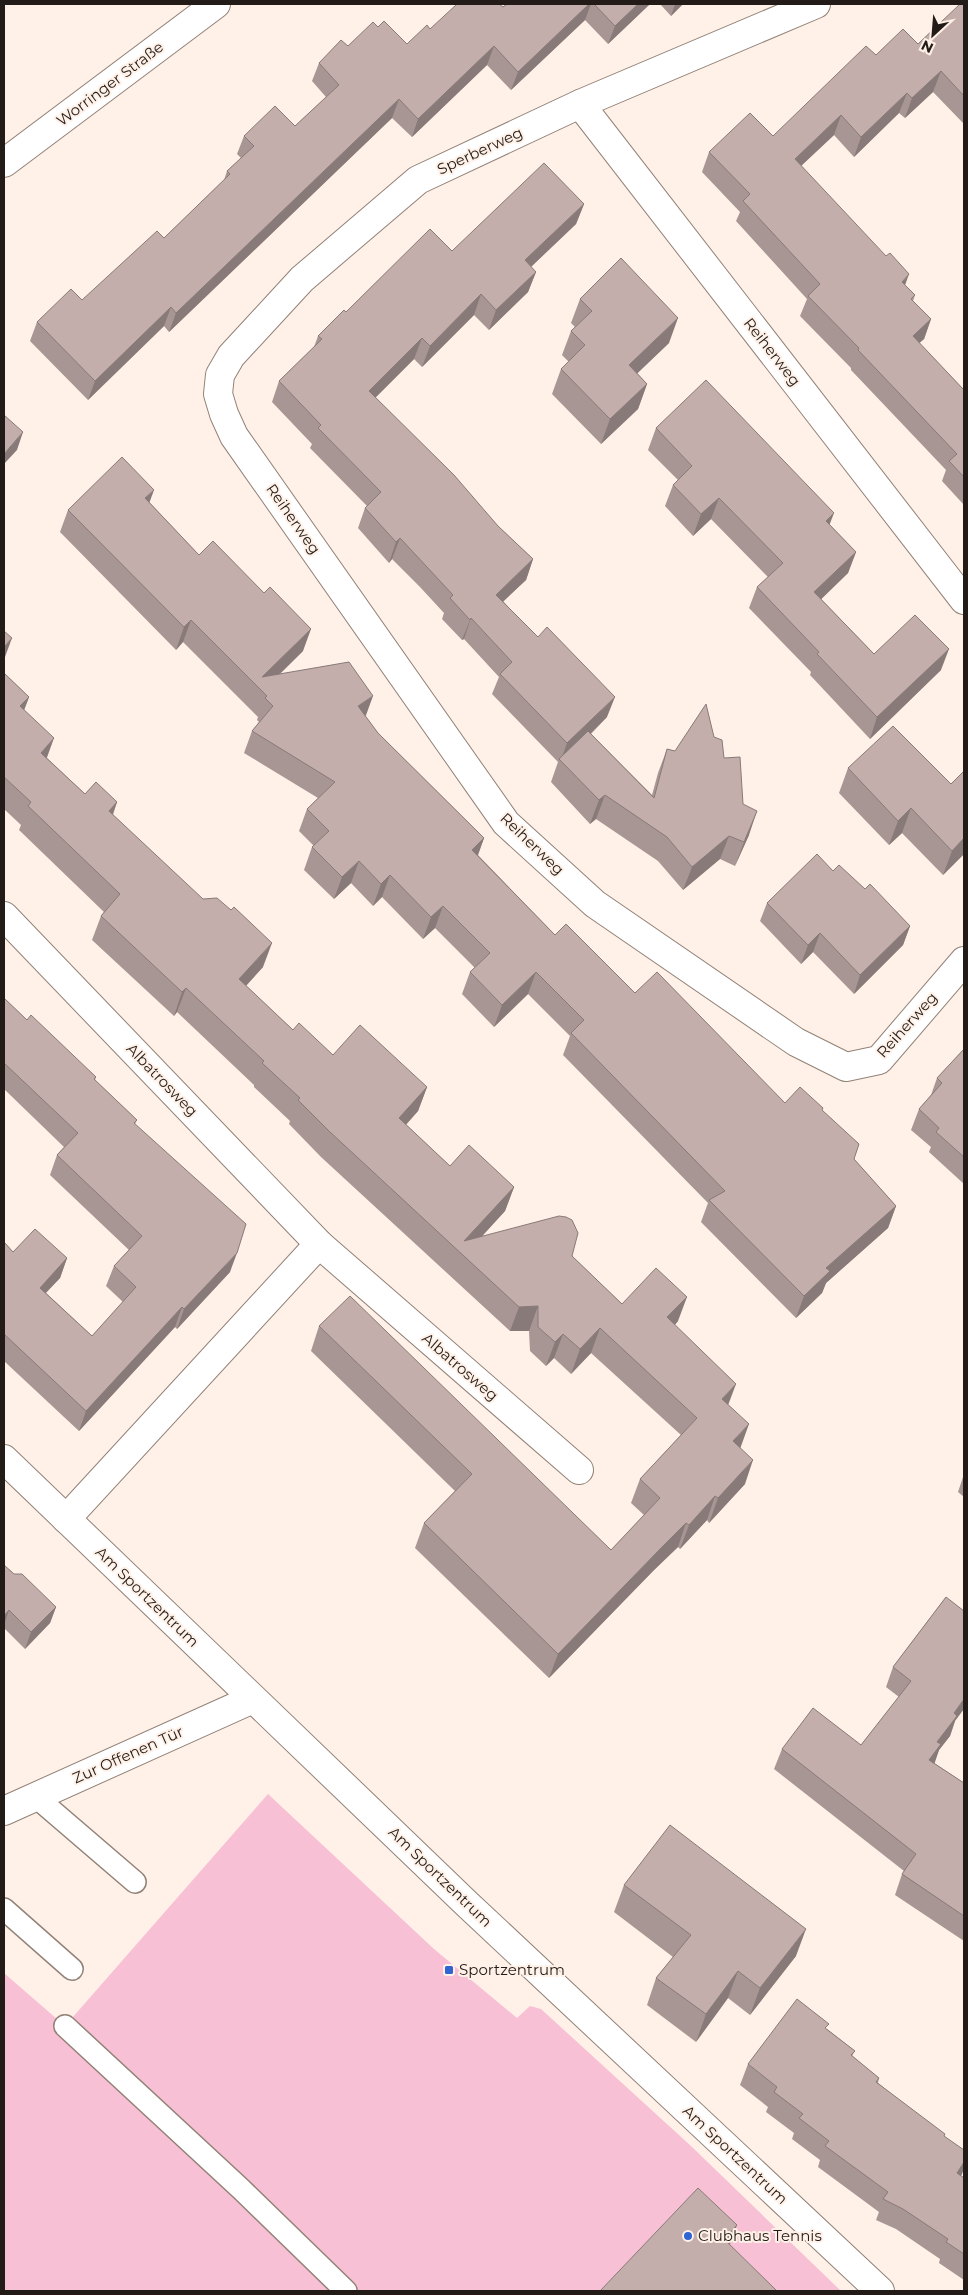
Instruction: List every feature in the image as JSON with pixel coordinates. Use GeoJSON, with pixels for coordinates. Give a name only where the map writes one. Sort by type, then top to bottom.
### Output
{"type":"FeatureCollection","features":[{"type":"Feature","properties":{"kind":"street","name":"Worringer Straße"},"geometry":{"type":"LineString","coordinates":[[4,163],[216,4]]}},
{"type":"Feature","properties":{"kind":"street","name":"Sperberweg"},"geometry":{"type":"LineString","coordinates":[[218,394],[220,375],[231,356],[295,286],[418,180],[580,104],[816,4]]}},
{"type":"Feature","properties":{"kind":"street","name":"Reiherweg"},"geometry":{"type":"LineString","coordinates":[[580,104],[964,600]]}},
{"type":"Feature","properties":{"kind":"street","name":"Reiherweg"},"geometry":{"type":"LineString","coordinates":[[218,394],[224,414],[234,436],[506,823],[595,904],[796,1042],[846,1067],[879,1060],[964,961]]}},
{"type":"Feature","properties":{"kind":"street","name":"Albatrosweg"},"geometry":{"type":"LineString","coordinates":[[4,916],[319,1244],[579,1470]]}},
{"type":"Feature","properties":{"kind":"street"},"geometry":{"type":"LineString","coordinates":[[66,1519],[319,1244]]}},
{"type":"Feature","properties":{"kind":"street","name":"Am Sportzentrum"},"geometry":{"type":"LineString","coordinates":[[4,1459],[467,1904],[880,2291]]}},
{"type":"Feature","properties":{"kind":"street","name":"Zur Offenen Tür"},"geometry":{"type":"LineString","coordinates":[[4,1811],[253,1699]]}},
{"type":"Feature","properties":{"kind":"lane"},"geometry":{"type":"LineString","coordinates":[[36,1797],[135,1882]]}},
{"type":"Feature","properties":{"kind":"lane"},"geometry":{"type":"LineString","coordinates":[[4,1909],[72,1969]]}},
{"type":"Feature","properties":{"kind":"lane"},"geometry":{"type":"LineString","coordinates":[[65,2026],[241,2189],[346,2291]]}},
{"type":"Feature","properties":{"kind":"shaded area"},"geometry":{"type":"Polygon","coordinates":[[[268,1794],[434,1949],[517,2018],[530,2006],[541,2009],[691,2146],[841,2291],[4,2291],[4,1973],[65,2026],[268,1794]]]}},
{"type":"Feature","properties":{"kind":"building"},"geometry":{"type":"Polygon","coordinates":[[[457,4],[499,4],[503,7],[507,4],[589,4],[518,72],[494,46],[418,119],[399,99],[176,313],[171,307],[95,381],[37,322],[71,289],[82,300],[157,231],[164,238],[230,174],[227,171],[254,146],[244,136],[275,106],[295,126],[339,85],[319,63],[341,40],[348,46],[373,22],[378,27],[384,21],[407,44],[427,25],[430,29],[457,4]]]}},
{"type":"Feature","properties":{"kind":"building"},"geometry":{"type":"Polygon","coordinates":[[[594,4],[638,4],[615,26],[594,4]]]}},
{"type":"Feature","properties":{"kind":"building"},"geometry":{"type":"Polygon","coordinates":[[[960,4],[964,4],[964,96],[941,71],[912,98],[907,93],[861,137],[841,115],[795,159],[886,256],[890,253],[909,274],[902,282],[915,295],[911,299],[931,319],[913,336],[964,390],[964,477],[949,461],[957,454],[808,296],[820,284],[743,201],[750,194],[709,152],[750,113],[773,136],[866,46],[876,55],[903,29],[918,44],[960,4]]]}},
{"type":"Feature","properties":{"kind":"building"},"geometry":{"type":"Polygon","coordinates":[[[544,163],[584,204],[525,260],[536,272],[496,310],[481,294],[430,346],[422,338],[369,391],[454,475],[498,526],[533,559],[496,595],[538,637],[547,627],[615,697],[567,743],[500,674],[512,662],[450,598],[453,595],[400,538],[396,542],[365,508],[381,492],[318,428],[321,425],[279,381],[322,339],[318,336],[344,310],[346,312],[430,229],[452,251],[544,163]]]}},
{"type":"Feature","properties":{"kind":"building"},"geometry":{"type":"Polygon","coordinates":[[[621,258],[678,318],[629,365],[647,384],[610,419],[561,369],[585,345],[571,331],[592,311],[580,299],[621,258]]]}},
{"type":"Feature","properties":{"kind":"building"},"geometry":{"type":"Polygon","coordinates":[[[706,380],[834,513],[826,521],[856,552],[814,592],[874,654],[915,615],[949,649],[877,717],[757,587],[783,563],[719,498],[701,514],[673,485],[692,466],[656,428],[706,380]]]}},
{"type":"Feature","properties":{"kind":"building"},"geometry":{"type":"Polygon","coordinates":[[[4,415],[23,432],[4,454],[4,415]]]}},
{"type":"Feature","properties":{"kind":"building"},"geometry":{"type":"Polygon","coordinates":[[[122,457],[154,490],[145,498],[199,555],[213,541],[264,593],[270,587],[311,629],[262,677],[349,662],[373,696],[358,706],[378,733],[484,838],[472,850],[555,935],[566,924],[635,993],[657,972],[785,1103],[800,1087],[859,1144],[854,1159],[896,1206],[826,1268],[830,1271],[804,1296],[709,1200],[725,1191],[571,1033],[584,1020],[536,972],[502,1005],[470,972],[490,953],[443,906],[431,917],[390,875],[381,884],[359,861],[342,877],[312,847],[329,831],[307,809],[335,782],[252,731],[273,706],[265,698],[267,696],[191,620],[184,627],[68,510],[122,457]]]}},
{"type":"Feature","properties":{"kind":"building"},"geometry":{"type":"Polygon","coordinates":[[[4,631],[12,638],[4,647],[4,631]]]}},
{"type":"Feature","properties":{"kind":"building"},"geometry":{"type":"Polygon","coordinates":[[[4,673],[29,697],[20,706],[54,738],[41,753],[85,794],[96,782],[117,802],[109,811],[203,899],[217,898],[231,910],[234,907],[272,943],[239,979],[293,1030],[299,1023],[333,1055],[360,1025],[427,1087],[399,1118],[450,1166],[469,1145],[514,1187],[464,1241],[559,1216],[566,1217],[572,1220],[578,1233],[572,1256],[622,1304],[656,1268],[687,1297],[667,1317],[736,1384],[722,1399],[749,1424],[733,1441],[753,1460],[718,1498],[715,1496],[689,1525],[686,1523],[558,1654],[424,1523],[472,1474],[319,1326],[350,1296],[611,1550],[660,1498],[640,1479],[697,1418],[600,1328],[580,1349],[563,1334],[555,1342],[538,1327],[538,1306],[519,1307],[330,1132],[298,1100],[300,1098],[262,1063],[264,1061],[186,988],[182,992],[101,916],[120,894],[28,806],[31,802],[4,777],[4,673]]]}},
{"type":"Feature","properties":{"kind":"building"},"geometry":{"type":"Polygon","coordinates":[[[706,704],[714,737],[722,740],[724,758],[740,757],[743,804],[757,811],[744,842],[729,836],[692,867],[667,837],[605,795],[599,800],[559,759],[588,731],[654,798],[667,749],[675,751],[706,704]]]}},
{"type":"Feature","properties":{"kind":"building"},"geometry":{"type":"Polygon","coordinates":[[[893,726],[951,784],[964,771],[964,838],[952,851],[911,808],[898,821],[848,768],[893,726]]]}},
{"type":"Feature","properties":{"kind":"building"},"geometry":{"type":"Polygon","coordinates":[[[817,854],[833,871],[839,865],[865,889],[870,884],[910,926],[860,975],[820,933],[808,945],[767,903],[817,854]]]}},
{"type":"Feature","properties":{"kind":"building"},"geometry":{"type":"Polygon","coordinates":[[[4,998],[27,1020],[31,1015],[96,1077],[94,1079],[137,1120],[134,1123],[246,1224],[237,1253],[184,1309],[182,1307],[86,1411],[4,1334],[4,1242],[13,1252],[35,1229],[67,1258],[40,1288],[92,1336],[136,1287],[114,1266],[142,1236],[57,1155],[78,1133],[4,1063],[4,998]]]}},
{"type":"Feature","properties":{"kind":"building"},"geometry":{"type":"Polygon","coordinates":[[[964,1049],[964,1157],[936,1132],[939,1128],[919,1109],[942,1083],[937,1078],[964,1049]]]}},
{"type":"Feature","properties":{"kind":"building"},"geometry":{"type":"Polygon","coordinates":[[[4,1565],[14,1574],[22,1574],[56,1607],[31,1632],[9,1610],[4,1616],[4,1565]]]}},
{"type":"Feature","properties":{"kind":"building"},"geometry":{"type":"Polygon","coordinates":[[[946,1597],[964,1611],[964,1699],[954,1713],[957,1716],[937,1742],[941,1744],[929,1760],[964,1783],[964,1916],[902,1874],[916,1854],[782,1749],[813,1708],[861,1745],[911,1681],[893,1667],[946,1597]]]}},
{"type":"Feature","properties":{"kind":"building"},"geometry":{"type":"Polygon","coordinates":[[[670,1825],[806,1929],[760,1988],[738,1971],[706,2014],[656,1978],[691,1935],[624,1885],[670,1825]]]}},
{"type":"Feature","properties":{"kind":"building"},"geometry":{"type":"Polygon","coordinates":[[[797,1999],[829,2024],[825,2028],[855,2051],[851,2055],[879,2078],[876,2082],[964,2150],[964,2162],[957,2173],[964,2178],[964,2254],[946,2242],[948,2239],[903,2209],[883,2199],[888,2192],[825,2146],[829,2141],[799,2118],[803,2114],[774,2092],[777,2087],[748,2064],[797,1999]]]}},
{"type":"Feature","properties":{"kind":"building"},"geometry":{"type":"Polygon","coordinates":[[[698,2188],[737,2225],[724,2239],[777,2291],[600,2291],[698,2188]]]}},
{"type":"Feature","properties":{"kind":"place","name":"Sportzentrum"},"geometry":{"type":"Point","coordinates":[449,1970]}},
{"type":"Feature","properties":{"kind":"place","name":"Clubhaus Tennis"},"geometry":{"type":"Point","coordinates":[688,2236]}}]}
